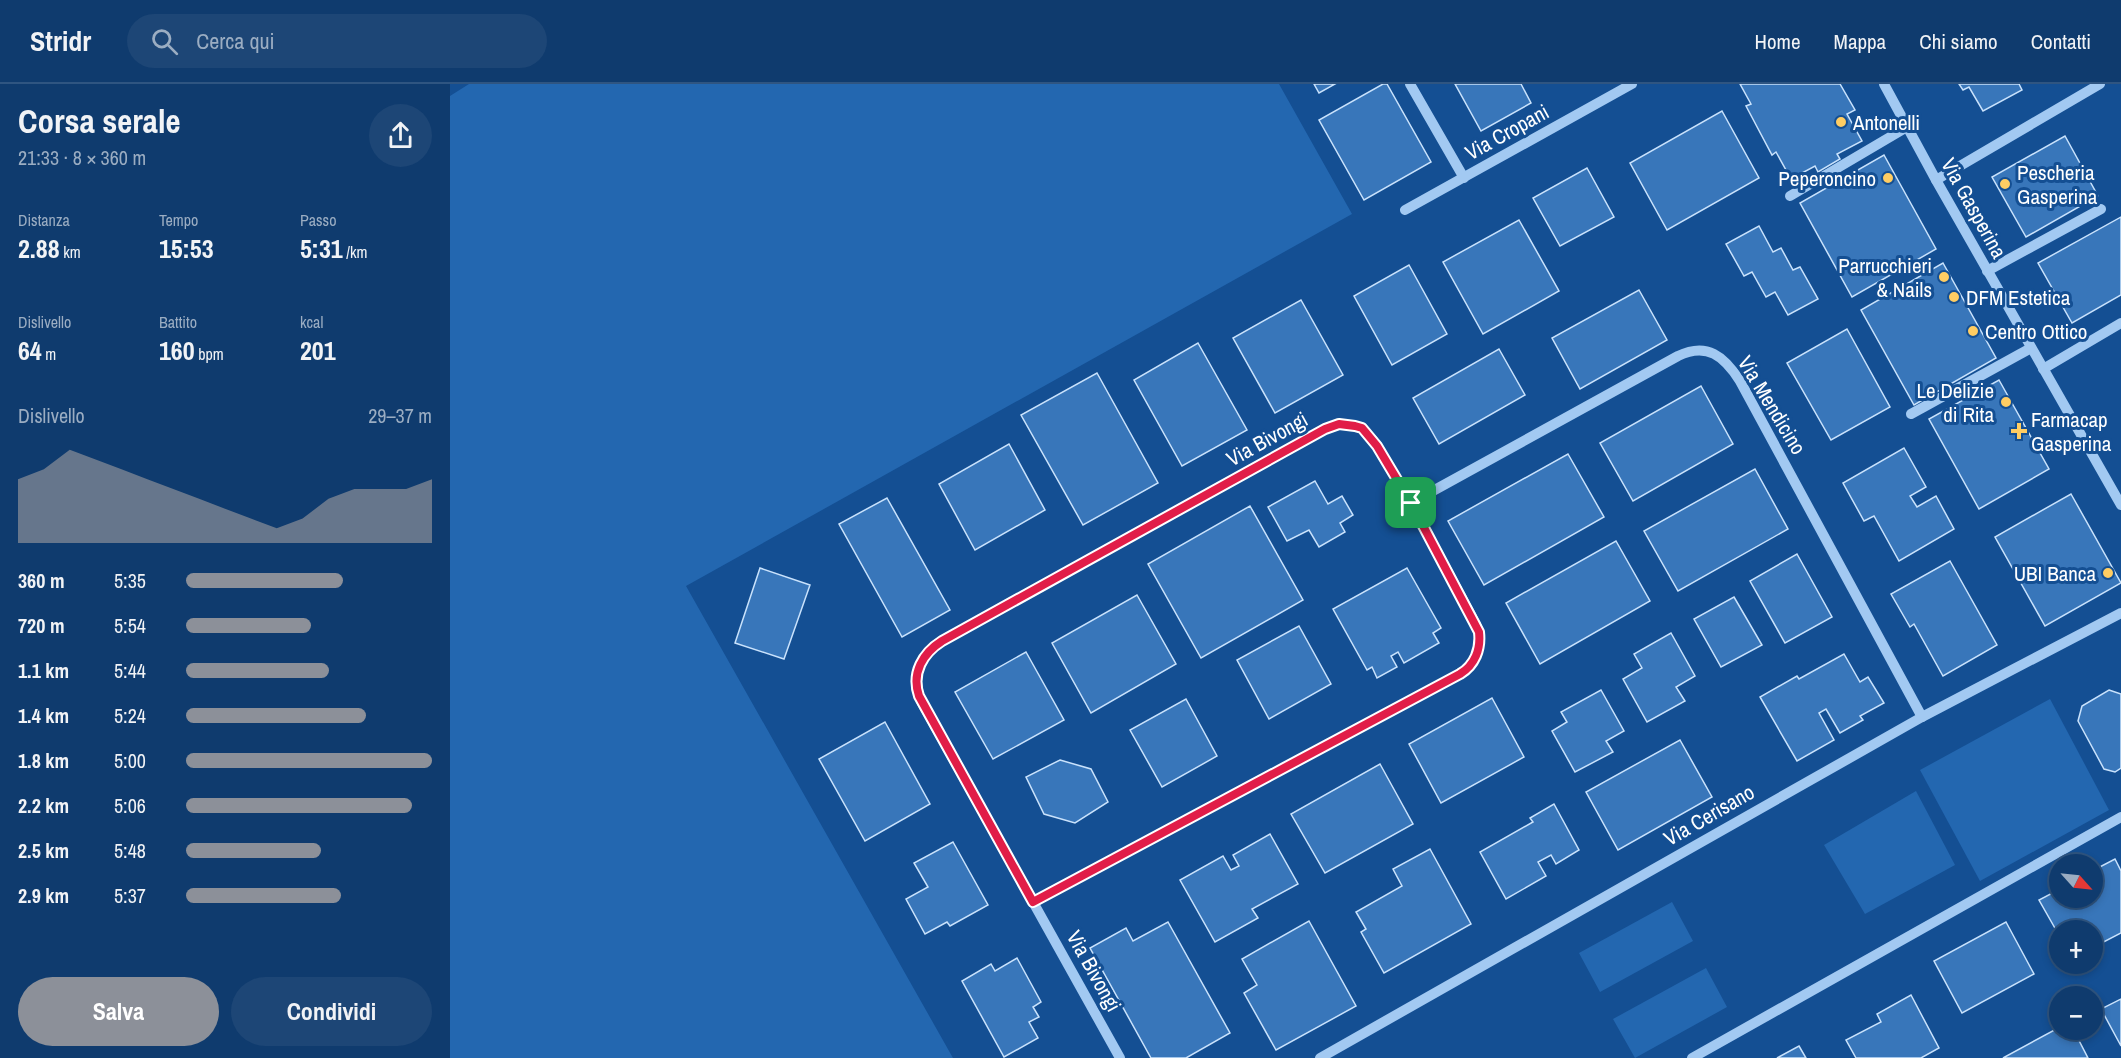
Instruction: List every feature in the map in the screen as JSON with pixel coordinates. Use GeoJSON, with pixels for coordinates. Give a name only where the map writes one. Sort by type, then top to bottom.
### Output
{"type":"FeatureCollection","features":[{"type":"Feature","properties":{"kind":"street","name":"Via Cropani"},"geometry":{"type":"LineString","coordinates":[[1410,84],[1464,178]]}},
{"type":"Feature","properties":{"kind":"street","name":"Via Cropani"},"geometry":{"type":"LineString","coordinates":[[1406,210],[1632,84]]}},
{"type":"Feature","properties":{"kind":"street","name":"Via Gasperina"},"geometry":{"type":"LineString","coordinates":[[1884,84],[1987,271],[2121,505]]}},
{"type":"Feature","properties":{"kind":"street"},"geometry":{"type":"LineString","coordinates":[[1936,180],[2100,84]]}},
{"type":"Feature","properties":{"kind":"street"},"geometry":{"type":"LineString","coordinates":[[1790,196],[1907,127]]}},
{"type":"Feature","properties":{"kind":"street"},"geometry":{"type":"LineString","coordinates":[[1987,271],[2101,209]]}},
{"type":"Feature","properties":{"kind":"street"},"geometry":{"type":"LineString","coordinates":[[2043,369],[2121,323]]}},
{"type":"Feature","properties":{"kind":"street"},"geometry":{"type":"LineString","coordinates":[[1911,414],[2031,348]]}},
{"type":"Feature","properties":{"kind":"street","name":"Via Mendicino"},"geometry":{"type":"LineString","coordinates":[[1411,503],[1678,356],[1694,350],[1712,352],[1728,364],[1740,381],[1923,717]]}},
{"type":"Feature","properties":{"kind":"street","name":"Via Bivongi"},"geometry":{"type":"LineString","coordinates":[[1033,902],[1460,674],[1470,666],[1479,645],[1479,632],[1411,503],[1368,434],[1355,426],[1339,424],[1331,426],[942,641],[930,650],[919,667],[917,682],[919,696],[1033,902],[1120,1058]]}},
{"type":"Feature","properties":{"kind":"street","name":"Via Cerisano"},"geometry":{"type":"LineString","coordinates":[[1320,1058],[1923,717],[2121,613]]}},
{"type":"Feature","properties":{"kind":"street"},"geometry":{"type":"LineString","coordinates":[[1692,1058],[2121,818]]}},
{"type":"Feature","properties":{"kind":"shaded area"},"geometry":{"type":"Polygon","coordinates":[[[469,84],[1279,84],[1352,214],[686,586],[953,1058],[450,1058],[450,96],[469,84]]]}},
{"type":"Feature","properties":{"kind":"shaded area"},"geometry":{"type":"Polygon","coordinates":[[[2050,699],[2109,810],[1980,881],[1920,770],[2050,699]]]}},
{"type":"Feature","properties":{"kind":"shaded area"},"geometry":{"type":"Polygon","coordinates":[[[1916,791],[1955,865],[1865,914],[1824,845],[1916,791]]]}},
{"type":"Feature","properties":{"kind":"shaded area"},"geometry":{"type":"Polygon","coordinates":[[[1672,902],[1693,941],[1600,992],[1579,953],[1672,902]]]}},
{"type":"Feature","properties":{"kind":"shaded area"},"geometry":{"type":"Polygon","coordinates":[[[1706,968],[1727,1007],[1635,1058],[1613,1019],[1706,968]]]}},
{"type":"Feature","properties":{"kind":"building"},"geometry":{"type":"Polygon","coordinates":[[[1314,84],[1335,84],[1319,93],[1314,84]]]}},
{"type":"Feature","properties":{"kind":"building"},"geometry":{"type":"Polygon","coordinates":[[[1383,84],[1387,84],[1431,162],[1364,200],[1319,120],[1383,84]]]}},
{"type":"Feature","properties":{"kind":"building"},"geometry":{"type":"Polygon","coordinates":[[[1455,84],[1521,84],[1531,103],[1481,131],[1455,84]]]}},
{"type":"Feature","properties":{"kind":"building"},"geometry":{"type":"Polygon","coordinates":[[[1740,84],[1840,84],[1855,110],[1847,114],[1862,141],[1837,154],[1840,159],[1818,172],[1815,166],[1791,179],[1776,152],[1772,155],[1746,106],[1751,104],[1740,84]]]}},
{"type":"Feature","properties":{"kind":"building"},"geometry":{"type":"Polygon","coordinates":[[[1959,84],[2019,84],[2022,90],[1983,111],[1969,87],[1963,90],[1959,84]]]}},
{"type":"Feature","properties":{"kind":"building"},"geometry":{"type":"Polygon","coordinates":[[[1722,111],[1759,178],[1667,230],[1630,163],[1722,111]]]}},
{"type":"Feature","properties":{"kind":"building"},"geometry":{"type":"Polygon","coordinates":[[[2065,136],[2098,196],[2026,237],[1992,177],[2065,136]]]}},
{"type":"Feature","properties":{"kind":"building"},"geometry":{"type":"Polygon","coordinates":[[[1884,155],[1936,249],[1852,297],[1800,203],[1884,155]]]}},
{"type":"Feature","properties":{"kind":"building"},"geometry":{"type":"Polygon","coordinates":[[[1587,168],[1614,217],[1560,246],[1533,198],[1587,168]]]}},
{"type":"Feature","properties":{"kind":"building"},"geometry":{"type":"Polygon","coordinates":[[[2121,217],[2121,295],[2072,323],[2038,263],[2121,217]]]}},
{"type":"Feature","properties":{"kind":"building"},"geometry":{"type":"Polygon","coordinates":[[[1519,220],[1559,291],[1483,334],[1443,262],[1519,220]]]}},
{"type":"Feature","properties":{"kind":"building"},"geometry":{"type":"Polygon","coordinates":[[[1759,226],[1773,252],[1781,248],[1793,270],[1800,267],[1818,299],[1788,315],[1775,292],[1766,297],[1752,272],[1744,276],[1726,244],[1759,226]]]}},
{"type":"Feature","properties":{"kind":"building"},"geometry":{"type":"Polygon","coordinates":[[[1943,263],[1996,358],[1914,405],[1861,310],[1943,263]]]}},
{"type":"Feature","properties":{"kind":"building"},"geometry":{"type":"Polygon","coordinates":[[[1409,265],[1447,334],[1392,365],[1354,296],[1409,265]]]}},
{"type":"Feature","properties":{"kind":"building"},"geometry":{"type":"Polygon","coordinates":[[[1639,290],[1667,340],[1580,389],[1552,338],[1639,290]]]}},
{"type":"Feature","properties":{"kind":"building"},"geometry":{"type":"Polygon","coordinates":[[[1301,300],[1343,375],[1275,413],[1233,338],[1301,300]]]}},
{"type":"Feature","properties":{"kind":"building"},"geometry":{"type":"Polygon","coordinates":[[[1847,329],[1890,407],[1831,440],[1787,363],[1847,329]]]}},
{"type":"Feature","properties":{"kind":"building"},"geometry":{"type":"Polygon","coordinates":[[[1198,343],[1247,430],[1182,466],[1134,380],[1198,343]]]}},
{"type":"Feature","properties":{"kind":"building"},"geometry":{"type":"Polygon","coordinates":[[[1499,349],[1525,395],[1439,444],[1413,398],[1499,349]]]}},
{"type":"Feature","properties":{"kind":"building"},"geometry":{"type":"Polygon","coordinates":[[[1097,373],[1158,483],[1083,525],[1021,415],[1097,373]]]}},
{"type":"Feature","properties":{"kind":"building"},"geometry":{"type":"Polygon","coordinates":[[[1999,380],[2049,469],[1979,509],[1929,419],[1999,380]]]}},
{"type":"Feature","properties":{"kind":"building"},"geometry":{"type":"Polygon","coordinates":[[[1701,386],[1733,444],[1633,501],[1600,443],[1701,386]]]}},
{"type":"Feature","properties":{"kind":"building"},"geometry":{"type":"Polygon","coordinates":[[[1009,444],[1045,510],[975,550],[939,484],[1009,444]]]}},
{"type":"Feature","properties":{"kind":"building"},"geometry":{"type":"Polygon","coordinates":[[[1904,448],[1926,487],[1910,496],[1917,507],[1936,496],[1954,529],[1899,561],[1874,516],[1864,521],[1843,483],[1904,448]]]}},
{"type":"Feature","properties":{"kind":"building"},"geometry":{"type":"Polygon","coordinates":[[[1568,454],[1604,517],[1484,585],[1448,521],[1568,454]]]}},
{"type":"Feature","properties":{"kind":"building"},"geometry":{"type":"Polygon","coordinates":[[[1755,469],[1788,529],[1678,591],[1644,531],[1755,469]]]}},
{"type":"Feature","properties":{"kind":"building"},"geometry":{"type":"Polygon","coordinates":[[[1315,481],[1328,504],[1342,496],[1353,515],[1340,523],[1345,532],[1319,547],[1309,530],[1287,541],[1268,507],[1315,481]]]}},
{"type":"Feature","properties":{"kind":"building"},"geometry":{"type":"Polygon","coordinates":[[[2071,494],[2121,583],[2045,626],[1995,537],[2071,494]]]}},
{"type":"Feature","properties":{"kind":"building"},"geometry":{"type":"Polygon","coordinates":[[[887,498],[950,610],[902,637],[839,524],[887,498]]]}},
{"type":"Feature","properties":{"kind":"building"},"geometry":{"type":"Polygon","coordinates":[[[1250,506],[1303,600],[1201,658],[1148,564],[1250,506]]]}},
{"type":"Feature","properties":{"kind":"building"},"geometry":{"type":"Polygon","coordinates":[[[1616,541],[1650,601],[1540,664],[1506,603],[1616,541]]]}},
{"type":"Feature","properties":{"kind":"building"},"geometry":{"type":"Polygon","coordinates":[[[1797,554],[1832,617],[1785,643],[1750,581],[1797,554]]]}},
{"type":"Feature","properties":{"kind":"building"},"geometry":{"type":"Polygon","coordinates":[[[1950,561],[1997,645],[1943,676],[1914,624],[1910,627],[1891,594],[1950,561]]]}},
{"type":"Feature","properties":{"kind":"building"},"geometry":{"type":"Polygon","coordinates":[[[760,568],[810,585],[784,659],[735,643],[760,568]]]}},
{"type":"Feature","properties":{"kind":"building"},"geometry":{"type":"Polygon","coordinates":[[[1407,568],[1441,628],[1433,633],[1439,643],[1404,663],[1398,652],[1391,656],[1397,667],[1377,678],[1372,667],[1367,670],[1333,609],[1407,568]]]}},
{"type":"Feature","properties":{"kind":"building"},"geometry":{"type":"Polygon","coordinates":[[[1137,595],[1176,664],[1091,713],[1052,643],[1137,595]]]}},
{"type":"Feature","properties":{"kind":"building"},"geometry":{"type":"Polygon","coordinates":[[[1734,597],[1762,645],[1721,667],[1694,619],[1734,597]]]}},
{"type":"Feature","properties":{"kind":"building"},"geometry":{"type":"Polygon","coordinates":[[[1299,626],[1331,684],[1269,719],[1237,660],[1299,626]]]}},
{"type":"Feature","properties":{"kind":"building"},"geometry":{"type":"Polygon","coordinates":[[[1671,633],[1695,676],[1676,687],[1685,701],[1647,722],[1623,679],[1642,668],[1634,654],[1671,633]]]}},
{"type":"Feature","properties":{"kind":"building"},"geometry":{"type":"Polygon","coordinates":[[[1026,652],[1064,720],[993,759],[955,692],[1026,652]]]}},
{"type":"Feature","properties":{"kind":"building"},"geometry":{"type":"Polygon","coordinates":[[[1844,654],[1860,682],[1868,677],[1884,703],[1860,716],[1863,720],[1840,733],[1826,709],[1819,713],[1834,740],[1797,761],[1760,697],[1797,676],[1799,679],[1844,654]]]}},
{"type":"Feature","properties":{"kind":"building"},"geometry":{"type":"Polygon","coordinates":[[[1601,690],[1624,731],[1606,741],[1613,752],[1575,772],[1552,731],[1567,722],[1561,712],[1601,690]]]}},
{"type":"Feature","properties":{"kind":"building"},"geometry":{"type":"Polygon","coordinates":[[[2109,690],[2121,694],[2121,768],[2115,772],[2104,769],[2078,721],[2082,706],[2109,690]]]}},
{"type":"Feature","properties":{"kind":"building"},"geometry":{"type":"Polygon","coordinates":[[[1492,698],[1524,757],[1441,803],[1409,744],[1492,698]]]}},
{"type":"Feature","properties":{"kind":"building"},"geometry":{"type":"Polygon","coordinates":[[[1186,699],[1217,756],[1162,787],[1130,730],[1186,699]]]}},
{"type":"Feature","properties":{"kind":"building"},"geometry":{"type":"Polygon","coordinates":[[[885,722],[930,804],[865,841],[819,759],[885,722]]]}},
{"type":"Feature","properties":{"kind":"building"},"geometry":{"type":"Polygon","coordinates":[[[1680,740],[1712,797],[1618,850],[1586,792],[1680,740]]]}},
{"type":"Feature","properties":{"kind":"building"},"geometry":{"type":"Polygon","coordinates":[[[1060,760],[1091,769],[1108,802],[1075,823],[1044,814],[1026,777],[1060,760]]]}},
{"type":"Feature","properties":{"kind":"building"},"geometry":{"type":"Polygon","coordinates":[[[1380,764],[1413,824],[1325,873],[1291,814],[1380,764]]]}},
{"type":"Feature","properties":{"kind":"building"},"geometry":{"type":"Polygon","coordinates":[[[1554,804],[1579,850],[1556,864],[1551,855],[1538,862],[1546,876],[1506,899],[1480,852],[1533,822],[1530,818],[1554,804]]]}},
{"type":"Feature","properties":{"kind":"building"},"geometry":{"type":"Polygon","coordinates":[[[1270,834],[1298,884],[1252,909],[1258,918],[1215,942],[1180,880],[1223,856],[1231,870],[1239,866],[1233,855],[1270,834]]]}},
{"type":"Feature","properties":{"kind":"building"},"geometry":{"type":"Polygon","coordinates":[[[953,842],[988,905],[950,926],[947,922],[925,934],[906,899],[928,887],[914,863],[953,842]]]}},
{"type":"Feature","properties":{"kind":"building"},"geometry":{"type":"Polygon","coordinates":[[[1430,849],[1471,924],[1384,973],[1361,932],[1366,929],[1356,912],[1402,886],[1393,869],[1430,849]]]}},
{"type":"Feature","properties":{"kind":"building"},"geometry":{"type":"Polygon","coordinates":[[[2115,859],[2121,871],[2121,933],[2103,942],[2103,920],[2050,920],[2039,900],[2049,895],[2049,908],[2103,908],[2103,865],[2115,859]]]}},
{"type":"Feature","properties":{"kind":"building"},"geometry":{"type":"Polygon","coordinates":[[[1309,921],[1356,1006],[1276,1050],[1244,993],[1257,985],[1242,959],[1309,921]]]}},
{"type":"Feature","properties":{"kind":"building"},"geometry":{"type":"Polygon","coordinates":[[[1168,922],[1230,1033],[1186,1058],[1151,1058],[1090,948],[1126,928],[1133,941],[1168,922]]]}},
{"type":"Feature","properties":{"kind":"building"},"geometry":{"type":"Polygon","coordinates":[[[2006,922],[2034,974],[1962,1013],[1934,961],[2006,922]]]}},
{"type":"Feature","properties":{"kind":"building"},"geometry":{"type":"Polygon","coordinates":[[[1017,958],[1041,1002],[1033,1007],[1039,1017],[1029,1022],[1038,1038],[1004,1057],[962,981],[991,964],[995,971],[1017,958]]]}},
{"type":"Feature","properties":{"kind":"building"},"geometry":{"type":"Polygon","coordinates":[[[1911,995],[1939,1048],[1921,1058],[1856,1058],[1846,1040],[1881,1022],[1877,1014],[1911,995]]]}},
{"type":"Feature","properties":{"kind":"building"},"geometry":{"type":"Polygon","coordinates":[[[2121,999],[2121,1046],[2103,1013],[2103,1008],[2121,999]]]}},
{"type":"Feature","properties":{"kind":"building"},"geometry":{"type":"Polygon","coordinates":[[[2049,1033],[2049,1040],[2079,1040],[2088,1058],[2003,1058],[2049,1033]]]}},
{"type":"Feature","properties":{"kind":"building"},"geometry":{"type":"Polygon","coordinates":[[[1799,1046],[1806,1058],[1777,1058],[1799,1046]]]}},
{"type":"Feature","properties":{"kind":"place","name":"Antonelli"},"geometry":{"type":"Point","coordinates":[1841,122]}},
{"type":"Feature","properties":{"kind":"place","name":"Peperoncino"},"geometry":{"type":"Point","coordinates":[1888,178]}},
{"type":"Feature","properties":{"kind":"place","name":"Pescheria Gasperina"},"geometry":{"type":"Point","coordinates":[2005,184]}},
{"type":"Feature","properties":{"kind":"place","name":"Parrucchieri & Nails"},"geometry":{"type":"Point","coordinates":[1944,277]}},
{"type":"Feature","properties":{"kind":"place","name":"DFM Estetica"},"geometry":{"type":"Point","coordinates":[1954,297]}},
{"type":"Feature","properties":{"kind":"place","name":"Centro Ottico"},"geometry":{"type":"Point","coordinates":[1973,331]}},
{"type":"Feature","properties":{"kind":"place","name":"Le Delizie di Rita"},"geometry":{"type":"Point","coordinates":[2006,402]}},
{"type":"Feature","properties":{"kind":"place","name":"Farmacap Gasperina"},"geometry":{"type":"Point","coordinates":[2019,431]}},
{"type":"Feature","properties":{"kind":"place","name":"UBI Banca"},"geometry":{"type":"Point","coordinates":[2108,573]}},
{"type":"Feature","properties":{"kind":"route"},"geometry":{"type":"LineString","coordinates":[[1346,424],[1362,428],[1377,446],[1411,503],[1479,632],[1478,652],[1470,666],[1460,674],[1033,902],[922,703],[917,682],[919,667],[925,655],[942,641],[1331,426],[1346,424]]}}]}
